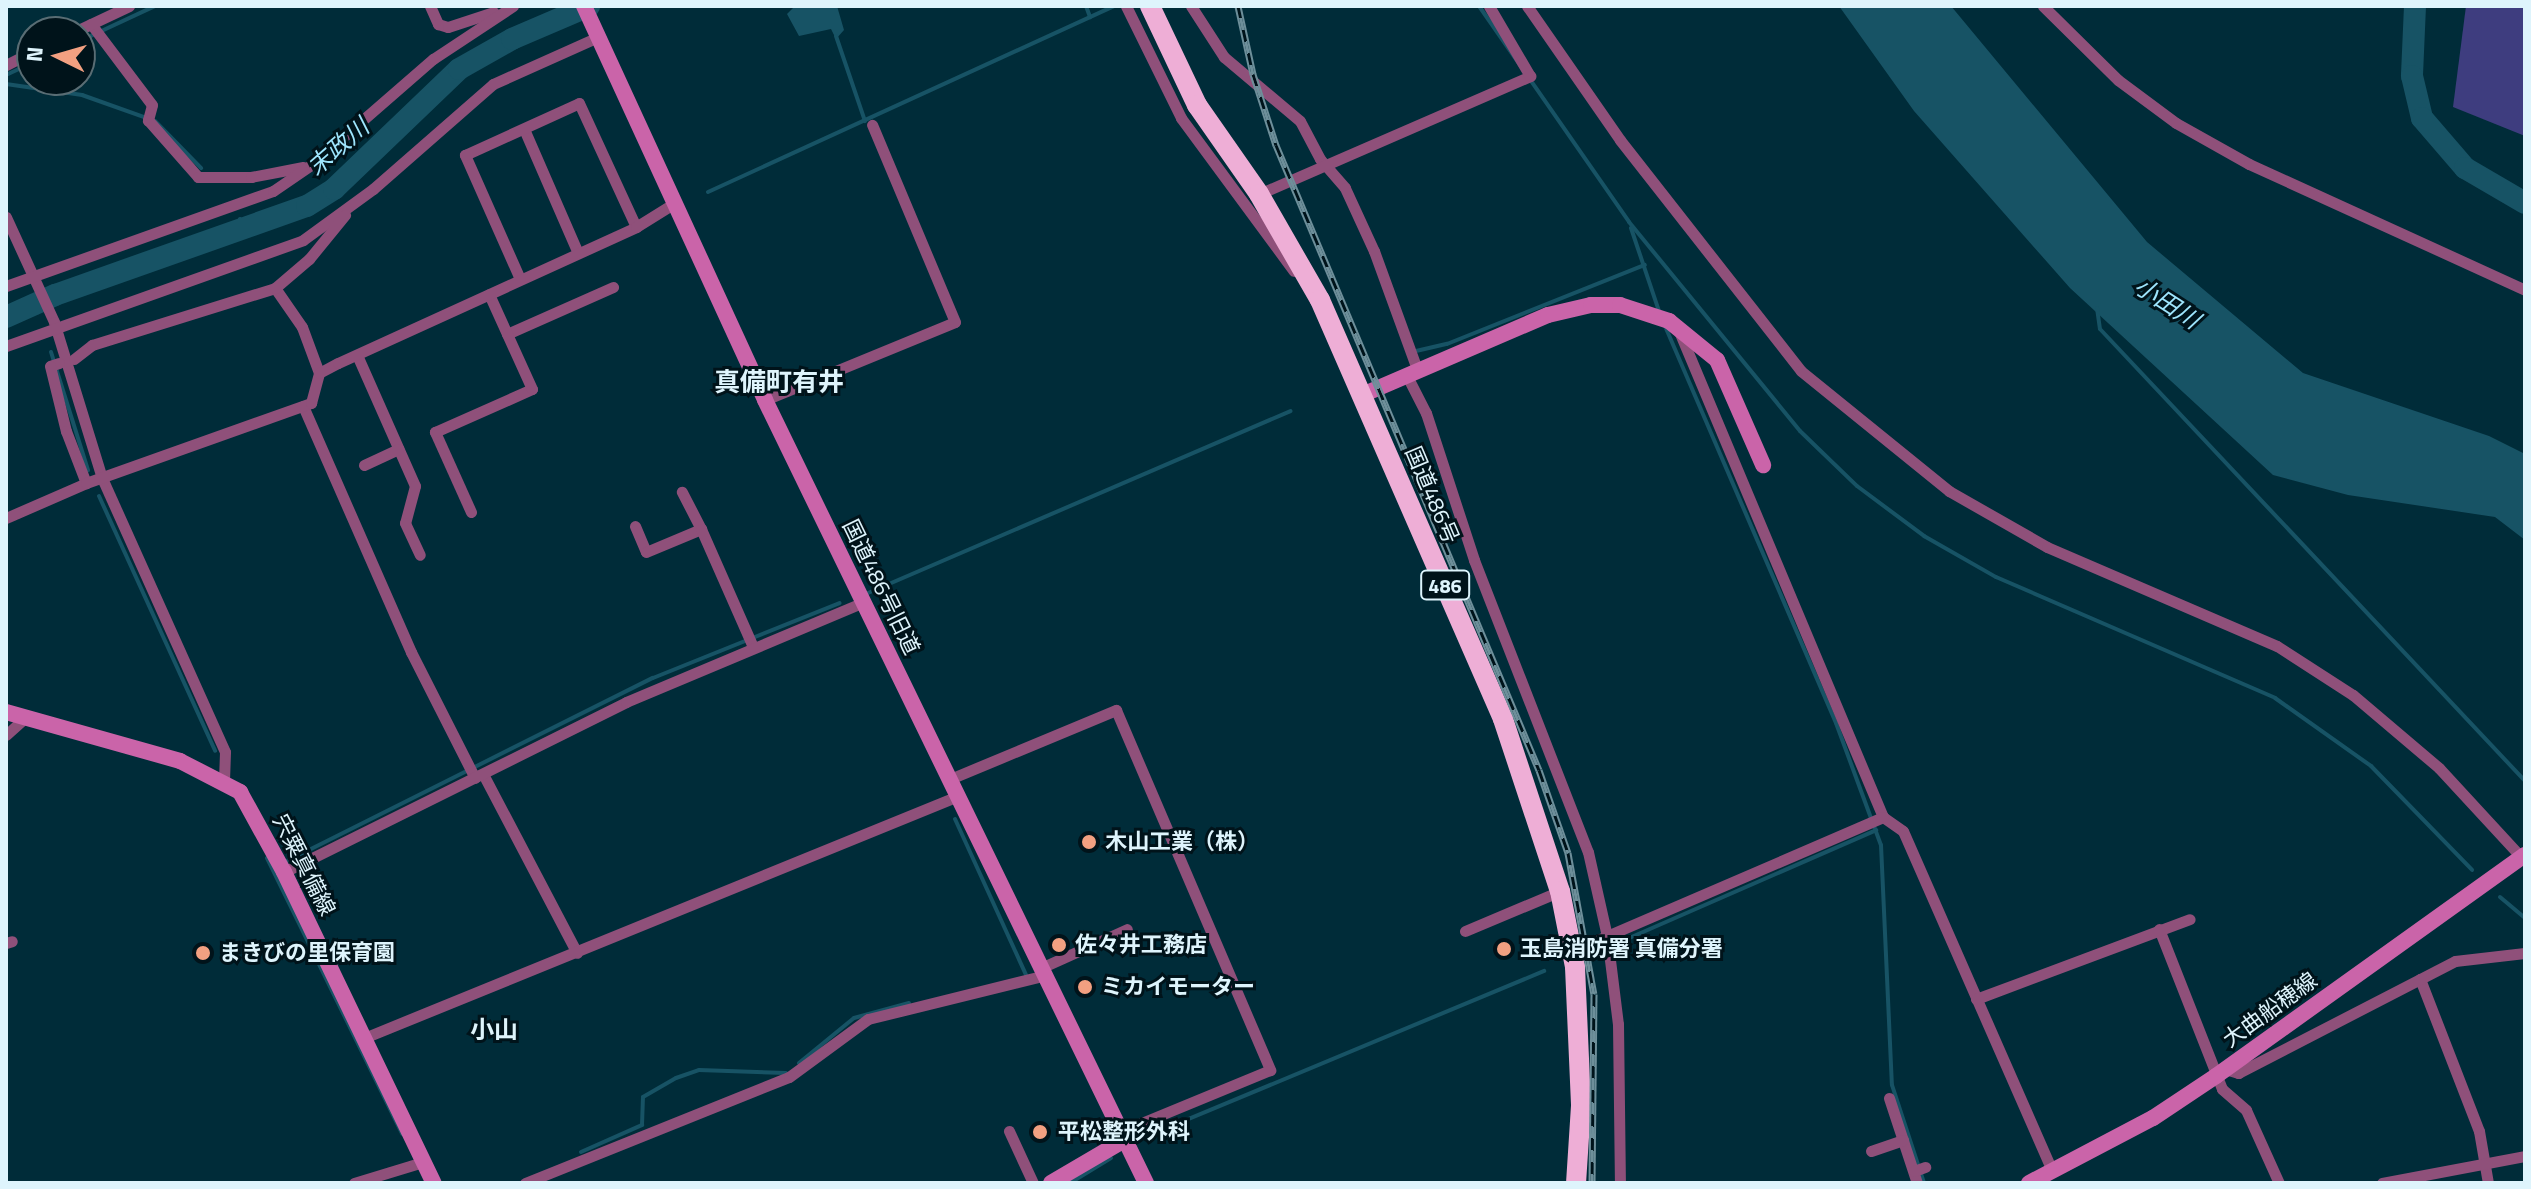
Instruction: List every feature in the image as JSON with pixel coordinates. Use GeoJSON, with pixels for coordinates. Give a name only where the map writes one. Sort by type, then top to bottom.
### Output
{"type":"FeatureCollection","features":[{"type":"Feature","properties":{"kind":"highway","name":"国道486号"},"geometry":{"type":"LineString","coordinates":[[1150,6],[1161,35],[1197,105],[1259,194],[1320,300],[1503,719],[1560,891],[1572,951],[1580,1041],[1576,1183]]}},
{"type":"Feature","properties":{"kind":"street"},"geometry":{"type":"LineString","coordinates":[[430,6],[438,24],[448,27],[508,8]]}},
{"type":"Feature","properties":{"kind":"street"},"geometry":{"type":"LineString","coordinates":[[1126,6],[1181,118],[1254,222],[1320,300]]}},
{"type":"Feature","properties":{"kind":"street"},"geometry":{"type":"LineString","coordinates":[[1191,6],[1224,57],[1300,121],[1326,166],[1345,188],[1374,251],[1474,560],[1574,807],[1607,936],[1620,1059],[1620,1183]]}},
{"type":"Feature","properties":{"kind":"street"},"geometry":{"type":"LineString","coordinates":[[1259,194],[1526,80],[1489,6]]}},
{"type":"Feature","properties":{"kind":"street"},"geometry":{"type":"LineString","coordinates":[[1527,6],[1638,163],[1801,371],[1949,491],[2047,547],[2277,646],[2353,695],[2439,768],[2524,858]]}},
{"type":"Feature","properties":{"kind":"street"},"geometry":{"type":"LineString","coordinates":[[2043,6],[2118,80],[2176,123],[2249,164],[2525,290]]}},
{"type":"Feature","properties":{"kind":"street"},"geometry":{"type":"LineString","coordinates":[[96,29],[120,8]]}},
{"type":"Feature","properties":{"kind":"street"},"geometry":{"type":"LineString","coordinates":[[6,286],[256,200],[311,165],[433,59],[508,8]]}},
{"type":"Feature","properties":{"kind":"street"},"geometry":{"type":"LineString","coordinates":[[6,346],[55,324],[261,258],[303,240],[346,210],[493,84],[591,21]]}},
{"type":"Feature","properties":{"kind":"street","name":"国道486号旧道"},"geometry":{"type":"LineString","coordinates":[[591,21],[765,400],[1146,1183]]}},
{"type":"Feature","properties":{"kind":"street"},"geometry":{"type":"LineString","coordinates":[[96,31],[152,105],[148,118],[206,180],[251,177],[311,165]]}},
{"type":"Feature","properties":{"kind":"street"},"geometry":{"type":"LineString","coordinates":[[520,279],[465,155],[579,103],[636,227]]}},
{"type":"Feature","properties":{"kind":"street"},"geometry":{"type":"LineString","coordinates":[[765,400],[955,322],[872,125]]}},
{"type":"Feature","properties":{"kind":"street"},"geometry":{"type":"LineString","coordinates":[[524,129],[578,253]]}},
{"type":"Feature","properties":{"kind":"street"},"geometry":{"type":"LineString","coordinates":[[319,373],[636,227],[673,204]]}},
{"type":"Feature","properties":{"kind":"street"},"geometry":{"type":"LineString","coordinates":[[74,359],[92,345],[275,288],[309,259],[346,210]]}},
{"type":"Feature","properties":{"kind":"street"},"geometry":{"type":"LineString","coordinates":[[6,217],[55,324],[102,478],[225,752],[224,781]]}},
{"type":"Feature","properties":{"kind":"street"},"geometry":{"type":"LineString","coordinates":[[507,334],[613,287]]}},
{"type":"Feature","properties":{"kind":"street"},"geometry":{"type":"LineString","coordinates":[[6,518],[86,483],[316,399],[319,373],[302,327],[275,288]]}},
{"type":"Feature","properties":{"kind":"street"},"geometry":{"type":"LineString","coordinates":[[471,512],[435,432],[532,389],[489,294]]}},
{"type":"Feature","properties":{"kind":"street"},"geometry":{"type":"LineString","coordinates":[[1362,395],[1412,371],[1579,307],[1620,305],[1652,313],[1673,323],[1717,360],[1763,465]]}},
{"type":"Feature","properties":{"kind":"street"},"geometry":{"type":"LineString","coordinates":[[1673,323],[1883,817],[1903,831],[2052,1171]]}},
{"type":"Feature","properties":{"kind":"street"},"geometry":{"type":"LineString","coordinates":[[357,355],[415,486],[405,523],[420,555]]}},
{"type":"Feature","properties":{"kind":"street"},"geometry":{"type":"LineString","coordinates":[[59,363],[50,366],[66,431],[86,483]]}},
{"type":"Feature","properties":{"kind":"street"},"geometry":{"type":"LineString","coordinates":[[303,406],[411,652],[577,953]]}},
{"type":"Feature","properties":{"kind":"street"},"geometry":{"type":"LineString","coordinates":[[364,465],[398,449]]}},
{"type":"Feature","properties":{"kind":"street"},"geometry":{"type":"LineString","coordinates":[[682,492],[751,642]]}},
{"type":"Feature","properties":{"kind":"street"},"geometry":{"type":"LineString","coordinates":[[635,526],[646,552],[701,529]]}},
{"type":"Feature","properties":{"kind":"street"},"geometry":{"type":"LineString","coordinates":[[284,872],[475,773],[751,642],[864,602]]}},
{"type":"Feature","properties":{"kind":"street"},"geometry":{"type":"LineString","coordinates":[[950,779],[1116,710],[1270,1070],[1124,1135],[1051,1183]]}},
{"type":"Feature","properties":{"kind":"street","name":"宍粟真備線"},"geometry":{"type":"LineString","coordinates":[[6,712],[152,752],[224,781],[249,805],[434,1183]]}},
{"type":"Feature","properties":{"kind":"street"},"geometry":{"type":"LineString","coordinates":[[6,735],[24,719]]}},
{"type":"Feature","properties":{"kind":"street"},"geometry":{"type":"LineString","coordinates":[[364,1038],[958,796]]}},
{"type":"Feature","properties":{"kind":"street"},"geometry":{"type":"LineString","coordinates":[[1572,951],[1883,817]]}},
{"type":"Feature","properties":{"kind":"street","name":"大曲船穂線"},"geometry":{"type":"LineString","coordinates":[[2029,1183],[2153,1118],[2524,858]]}},
{"type":"Feature","properties":{"kind":"street"},"geometry":{"type":"LineString","coordinates":[[1465,931],[1560,891]]}},
{"type":"Feature","properties":{"kind":"street"},"geometry":{"type":"LineString","coordinates":[[1976,999],[2190,919]]}},
{"type":"Feature","properties":{"kind":"street"},"geometry":{"type":"LineString","coordinates":[[525,1183],[551,1178],[789,1077],[868,1019],[1044,971],[1127,929]]}},
{"type":"Feature","properties":{"kind":"street"},"geometry":{"type":"LineString","coordinates":[[2159,929],[2221,1073],[2222,1089],[2246,1110],[2279,1183]]}},
{"type":"Feature","properties":{"kind":"street"},"geometry":{"type":"LineString","coordinates":[[2221,1073],[2238,1073],[2420,979],[2479,955],[2525,953]]}},
{"type":"Feature","properties":{"kind":"street"},"geometry":{"type":"LineString","coordinates":[[2420,979],[2479,1131],[2488,1183]]}},
{"type":"Feature","properties":{"kind":"street"},"geometry":{"type":"LineString","coordinates":[[1889,1098],[1903,1140],[1919,1172]]}},
{"type":"Feature","properties":{"kind":"street"},"geometry":{"type":"LineString","coordinates":[[1009,1131],[1033,1183]]}},
{"type":"Feature","properties":{"kind":"street"},"geometry":{"type":"LineString","coordinates":[[1871,1151],[1903,1140]]}},
{"type":"Feature","properties":{"kind":"street"},"geometry":{"type":"LineString","coordinates":[[2385,1183],[2485,1161],[2525,1156]]}},
{"type":"Feature","properties":{"kind":"street"},"geometry":{"type":"LineString","coordinates":[[354,1183],[423,1162]]}},
{"type":"Feature","properties":{"kind":"shaded area"},"geometry":{"type":"Polygon","coordinates":[[[2466,6],[2525,6],[2525,136],[2453,107],[2466,6]]]}},
{"type":"Feature","properties":{"kind":"water"},"geometry":{"type":"Polygon","coordinates":[[[795,6],[837,6],[844,30],[836,39],[831,29],[799,36],[787,14],[795,6]]]}},
{"type":"Feature","properties":{"kind":"water","name":"小田川"},"geometry":{"type":"Polygon","coordinates":[[[1839,6],[1951,6],[2147,242],[2303,373],[2489,436],[2525,454],[2525,540],[2495,517],[2348,495],[2273,475],[2070,288],[1914,111],[1839,6]]]}},
{"type":"Feature","properties":{"kind":"waterway"},"geometry":{"type":"LineString","coordinates":[[96,34],[155,6]]}},
{"type":"Feature","properties":{"kind":"waterway","name":"末政川"},"geometry":{"type":"LineString","coordinates":[[6,317],[55,295],[307,206],[334,189],[459,69],[512,39],[589,6]]}},
{"type":"Feature","properties":{"kind":"waterway"},"geometry":{"type":"LineString","coordinates":[[1086,6],[1090,17]]}},
{"type":"Feature","properties":{"kind":"waterway"},"geometry":{"type":"LineString","coordinates":[[708,192],[1114,6]]}},
{"type":"Feature","properties":{"kind":"waterway"},"geometry":{"type":"LineString","coordinates":[[1479,6],[1629,222],[1800,431],[1857,486],[1924,536],[1996,577],[2275,698],[2371,766],[2472,870]]}},
{"type":"Feature","properties":{"kind":"waterway"},"geometry":{"type":"LineString","coordinates":[[2415,6],[2412,76],[2422,118],[2465,168],[2525,203]]}},
{"type":"Feature","properties":{"kind":"waterway"},"geometry":{"type":"LineString","coordinates":[[836,36],[865,121]]}},
{"type":"Feature","properties":{"kind":"waterway"},"geometry":{"type":"LineString","coordinates":[[6,75],[16,70]]}},
{"type":"Feature","properties":{"kind":"waterway"},"geometry":{"type":"LineString","coordinates":[[6,84],[82,95],[147,118]]}},
{"type":"Feature","properties":{"kind":"waterway"},"geometry":{"type":"LineString","coordinates":[[155,121],[201,168]]}},
{"type":"Feature","properties":{"kind":"waterway"},"geometry":{"type":"LineString","coordinates":[[240,219],[247,229]]}},
{"type":"Feature","properties":{"kind":"waterway"},"geometry":{"type":"LineString","coordinates":[[1631,228],[1659,311]]}},
{"type":"Feature","properties":{"kind":"waterway"},"geometry":{"type":"LineString","coordinates":[[1416,351],[1447,344],[1645,265]]}},
{"type":"Feature","properties":{"kind":"waterway","name":"末政川"},"geometry":{"type":"LineString","coordinates":[[34,303],[38,312]]}},
{"type":"Feature","properties":{"kind":"waterway"},"geometry":{"type":"LineString","coordinates":[[2097,308],[2100,329],[2525,781]]}},
{"type":"Feature","properties":{"kind":"waterway"},"geometry":{"type":"LineString","coordinates":[[1665,326],[1836,723],[1881,845],[1892,1085],[1924,1183]]}},
{"type":"Feature","properties":{"kind":"waterway"},"geometry":{"type":"LineString","coordinates":[[51,352],[88,470]]}},
{"type":"Feature","properties":{"kind":"waterway"},"geometry":{"type":"LineString","coordinates":[[868,593],[1290,411]]}},
{"type":"Feature","properties":{"kind":"waterway"},"geometry":{"type":"LineString","coordinates":[[99,496],[215,751]]}},
{"type":"Feature","properties":{"kind":"waterway"},"geometry":{"type":"LineString","coordinates":[[287,861],[653,678],[840,603]]}},
{"type":"Feature","properties":{"kind":"waterway"},"geometry":{"type":"LineString","coordinates":[[955,819],[1026,975]]}},
{"type":"Feature","properties":{"kind":"waterway"},"geometry":{"type":"LineString","coordinates":[[1627,939],[1876,830]]}},
{"type":"Feature","properties":{"kind":"waterway"},"geometry":{"type":"LineString","coordinates":[[267,858],[402,1134]]}},
{"type":"Feature","properties":{"kind":"waterway"},"geometry":{"type":"LineString","coordinates":[[2500,897],[2525,918]]}},
{"type":"Feature","properties":{"kind":"waterway"},"geometry":{"type":"LineString","coordinates":[[1138,1140],[1544,971]]}},
{"type":"Feature","properties":{"kind":"waterway"},"geometry":{"type":"LineString","coordinates":[[799,1063],[854,1018],[909,1003]]}},
{"type":"Feature","properties":{"kind":"waterway"},"geometry":{"type":"LineString","coordinates":[[581,1152],[642,1125],[643,1097],[676,1078],[699,1070],[786,1073]]}},
{"type":"Feature","properties":{"kind":"waterway"},"geometry":{"type":"LineString","coordinates":[[1070,1183],[1111,1158]]}},
{"type":"Feature","properties":{"kind":"railway"},"geometry":{"type":"LineString","coordinates":[[1238,6],[1253,74],[1276,145],[1539,770],[1568,853],[1594,994],[1592,1183]]}},
{"type":"Feature","properties":{"kind":"place","name":"木山工業（株）"},"geometry":{"type":"Point","coordinates":[1089,842]}},
{"type":"Feature","properties":{"kind":"place","name":"佐々井工務店"},"geometry":{"type":"Point","coordinates":[1059,945]}},
{"type":"Feature","properties":{"kind":"place","name":"玉島消防署 真備分署"},"geometry":{"type":"Point","coordinates":[1504,949]}},
{"type":"Feature","properties":{"kind":"place","name":"まきびの里保育園"},"geometry":{"type":"Point","coordinates":[203,953]}},
{"type":"Feature","properties":{"kind":"place","name":"ミカイモーター"},"geometry":{"type":"Point","coordinates":[1085,987]}},
{"type":"Feature","properties":{"kind":"place","name":"平松整形外科"},"geometry":{"type":"Point","coordinates":[1040,1132]}},
{"type":"Feature","properties":{"kind":"district","name":"真備町有井"},"geometry":{"type":"Point","coordinates":[779,382]}},
{"type":"Feature","properties":{"kind":"district","name":"小山"},"geometry":{"type":"Point","coordinates":[494,1030]}}]}
